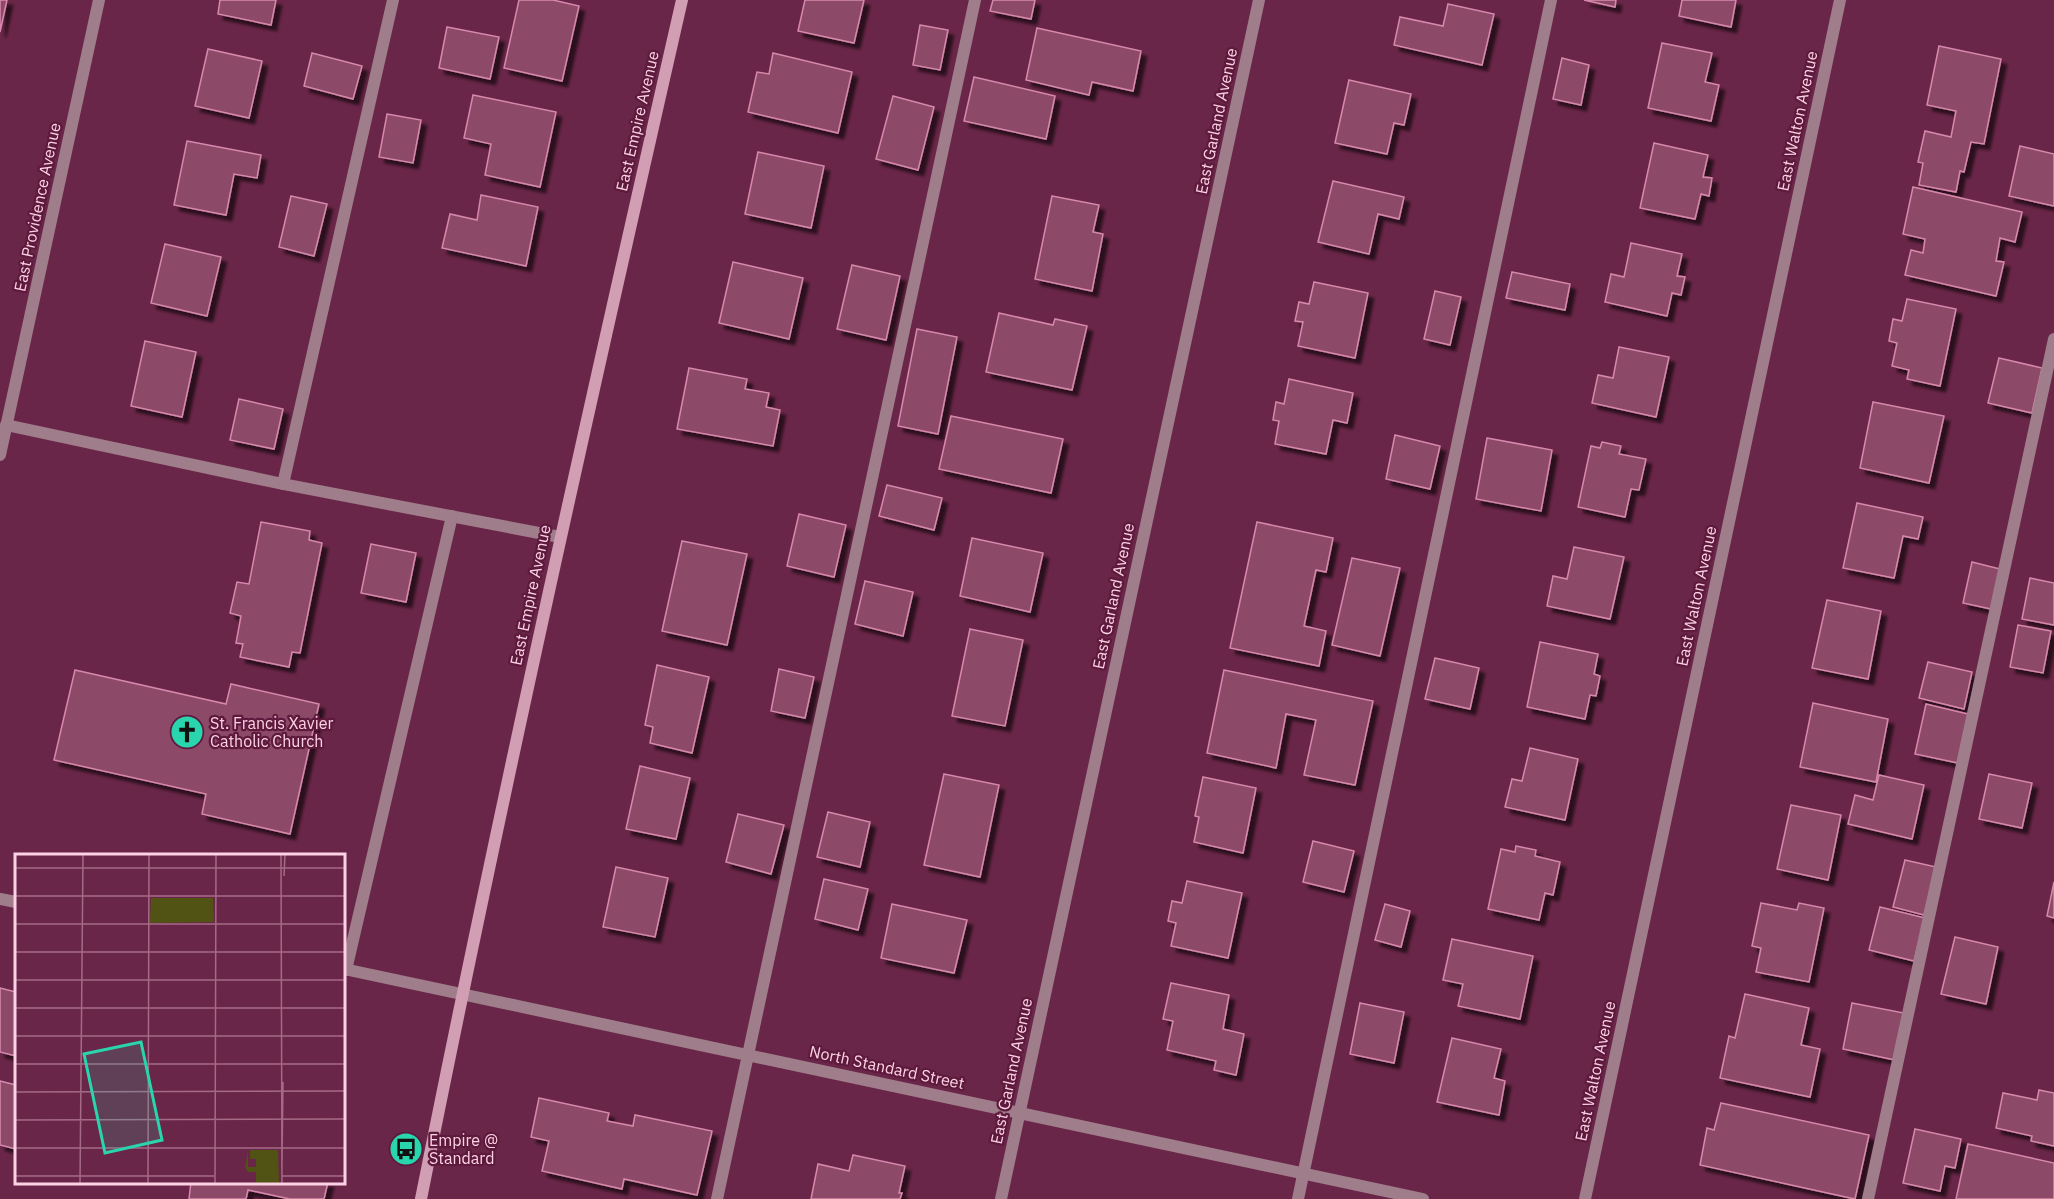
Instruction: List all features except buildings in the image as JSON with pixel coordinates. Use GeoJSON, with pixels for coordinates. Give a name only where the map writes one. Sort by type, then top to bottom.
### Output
{"type":"FeatureCollection","features":[{"type":"Feature","properties":{"kind":"street","name":"East Providence Avenue"},"geometry":{"type":"LineString","coordinates":[[0,455],[99,0]]}},
{"type":"Feature","properties":{"kind":"street"},"geometry":{"type":"LineString","coordinates":[[283,484],[393,0]]}},
{"type":"Feature","properties":{"kind":"street","name":"East Empire Avenue"},"geometry":{"type":"LineString","coordinates":[[421,1199],[462,993],[560,537],[682,0]]}},
{"type":"Feature","properties":{"kind":"street"},"geometry":{"type":"LineString","coordinates":[[717,1199],[975,0]]}},
{"type":"Feature","properties":{"kind":"street","name":"East Garland Avenue"},"geometry":{"type":"LineString","coordinates":[[1001,1199],[1259,0]]}},
{"type":"Feature","properties":{"kind":"street"},"geometry":{"type":"LineString","coordinates":[[1298,1199],[1551,0]]}},
{"type":"Feature","properties":{"kind":"street","name":"East Walton Avenue"},"geometry":{"type":"LineString","coordinates":[[1585,1199],[1840,0]]}},
{"type":"Feature","properties":{"kind":"street"},"geometry":{"type":"LineString","coordinates":[[1868,1199],[2054,339]]}},
{"type":"Feature","properties":{"kind":"street"},"geometry":{"type":"LineString","coordinates":[[6,425],[283,484],[560,537]]}},
{"type":"Feature","properties":{"kind":"street"},"geometry":{"type":"LineString","coordinates":[[345,969],[452,516]]}},
{"type":"Feature","properties":{"kind":"street"},"geometry":{"type":"LineString","coordinates":[[0,899],[15,902]]}},
{"type":"Feature","properties":{"kind":"street","name":"North Standard Street"},"geometry":{"type":"LineString","coordinates":[[345,969],[1422,1199]]}},
{"type":"Feature","properties":{"kind":"place","name":"St. Francis Xavier Catholic Church"},"geometry":{"type":"Point","coordinates":[187,732]}},
{"type":"Feature","properties":{"kind":"place","name":"Empire @ Standard"},"geometry":{"type":"Point","coordinates":[406,1149]}}]}
